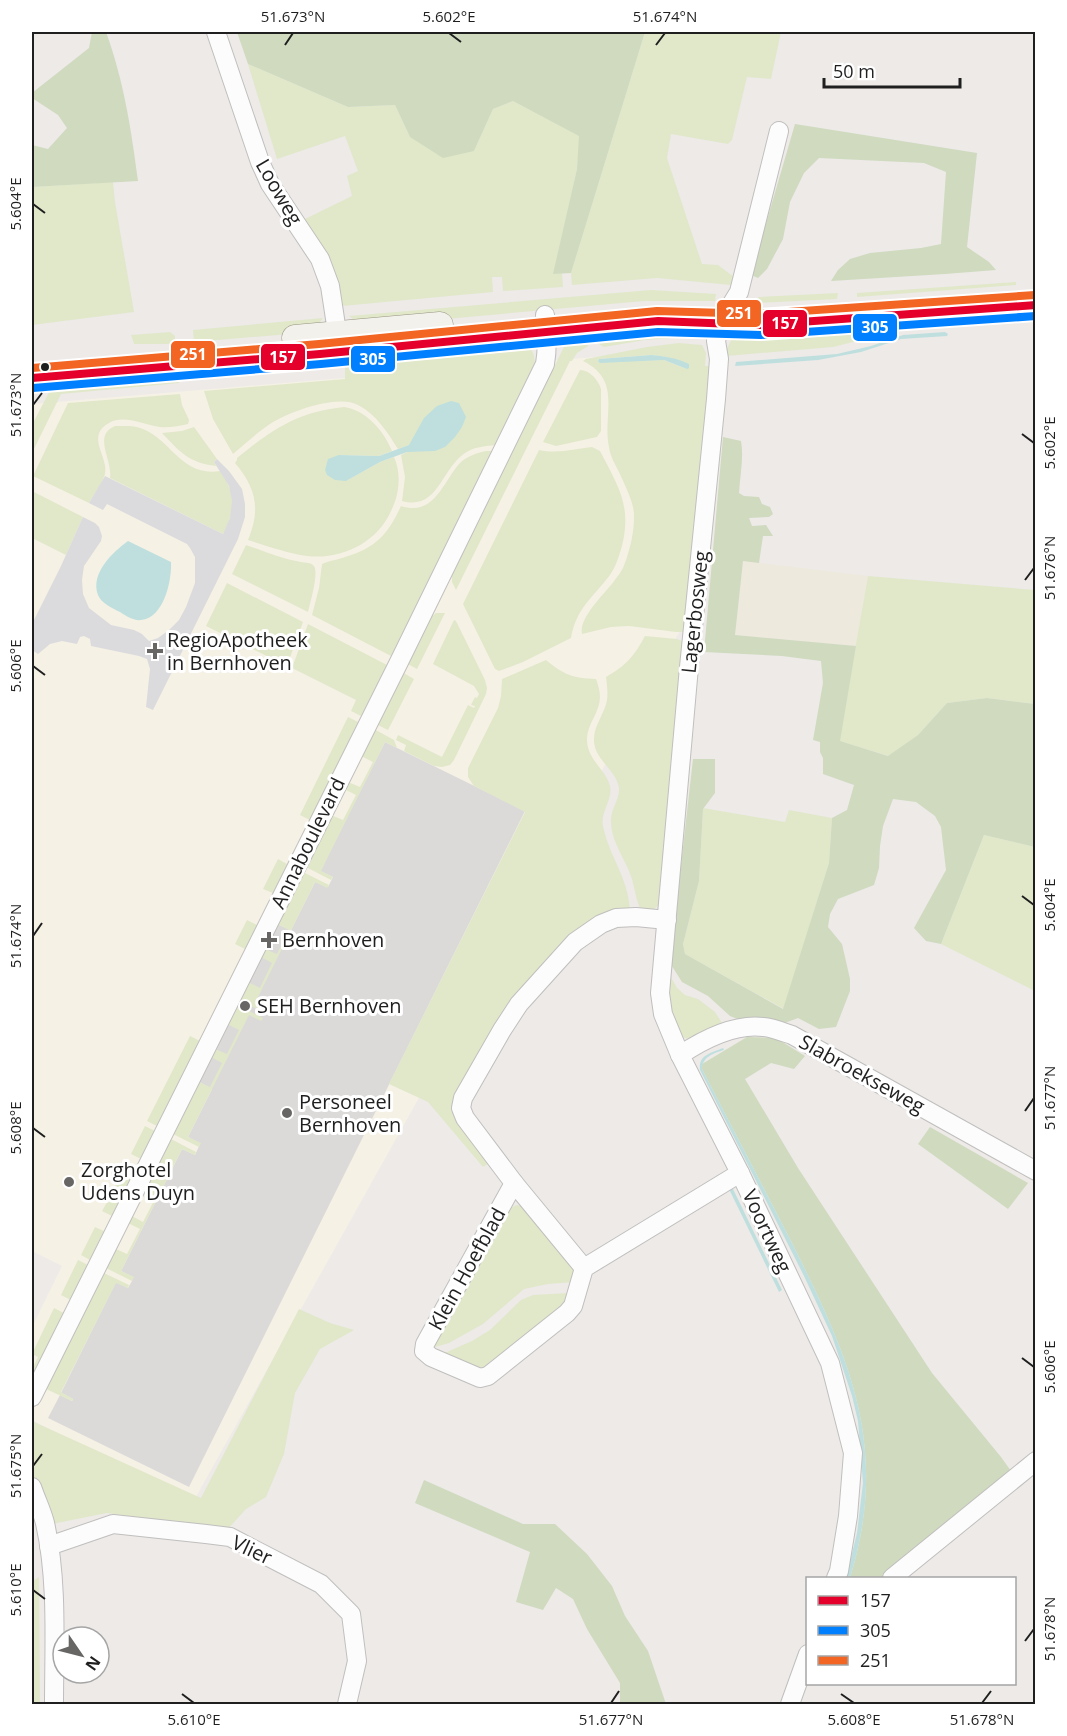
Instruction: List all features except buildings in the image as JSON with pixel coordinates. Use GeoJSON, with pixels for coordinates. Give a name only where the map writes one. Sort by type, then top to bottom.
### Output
{"type":"FeatureCollection","features":[{"type":"Feature","properties":{"kind":"street","name":"Looweg"},"geometry":{"type":"LineString","coordinates":[[216,32],[260,162],[270,184],[320,259],[330,285],[339,343]]}},
{"type":"Feature","properties":{"kind":"street"},"geometry":{"type":"LineString","coordinates":[[724,315],[739,292],[779,131]]}},
{"type":"Feature","properties":{"kind":"street"},"geometry":{"type":"LineString","coordinates":[[724,315],[768,308],[1035,290]]}},
{"type":"Feature","properties":{"kind":"street"},"geometry":{"type":"LineString","coordinates":[[32,378],[339,343],[546,324],[661,306],[724,315],[760,325],[1035,305]]}},
{"type":"Feature","properties":{"kind":"street","name":"Lagerbosweg"},"geometry":{"type":"LineString","coordinates":[[667,920],[716,399],[718,359],[716,341],[724,315]]}},
{"type":"Feature","properties":{"kind":"street","name":"Annaboulevard"},"geometry":{"type":"LineString","coordinates":[[32,1397],[545,364],[546,324]]}},
{"type":"Feature","properties":{"kind":"street"},"geometry":{"type":"LineString","coordinates":[[32,362],[190,349],[339,343]]}},
{"type":"Feature","properties":{"kind":"street","name":"Klein Hoefblad"},"geometry":{"type":"LineString","coordinates":[[514,1183],[425,1344],[424,1351],[430,1357],[480,1378],[488,1376],[567,1314],[573,1306],[584,1268],[514,1183],[465,1118],[461,1108],[463,1098],[485,1057],[519,1004],[575,942],[601,924],[616,918],[667,920]]}},
{"type":"Feature","properties":{"kind":"street","name":"Voortweg"},"geometry":{"type":"LineString","coordinates":[[667,920],[660,993],[663,1014],[680,1054],[740,1173],[830,1363],[853,1453],[848,1516],[836,1577]]}},
{"type":"Feature","properties":{"kind":"street","name":"Slabroekseweg"},"geometry":{"type":"LineString","coordinates":[[680,1054],[696,1044],[737,1028],[765,1027],[792,1035],[1035,1171]]}},
{"type":"Feature","properties":{"kind":"street"},"geometry":{"type":"LineString","coordinates":[[584,1268],[740,1173]]}},
{"type":"Feature","properties":{"kind":"street"},"geometry":{"type":"LineString","coordinates":[[893,1577],[1035,1461]]}},
{"type":"Feature","properties":{"kind":"street"},"geometry":{"type":"LineString","coordinates":[[32,1487],[44,1520],[49,1546],[53,1589],[53,1703]]}},
{"type":"Feature","properties":{"kind":"street","name":"Vlier"},"geometry":{"type":"LineString","coordinates":[[49,1546],[113,1524],[230,1537],[321,1584],[351,1614],[357,1661],[347,1704]]}},
{"type":"Feature","properties":{"kind":"street"},"geometry":{"type":"LineString","coordinates":[[790,1704],[806,1657]]}},
{"type":"Feature","properties":{"kind":"shaded area","name":"Bernhoven"},"geometry":{"type":"Polygon","coordinates":[[[690,349],[681,629],[192,1504],[32,1420],[32,1327],[62,1266],[32,1251],[32,404],[690,349]]]}},
{"type":"Feature","properties":{"kind":"shaded area"},"geometry":{"type":"Polygon","coordinates":[[[217,459],[242,489],[245,517],[238,539],[153,710],[146,707],[150,669],[147,659],[91,646],[90,639],[84,636],[80,637],[77,644],[62,641],[50,644],[38,654],[32,650],[32,624],[83,517],[99,527],[102,536],[84,566],[83,594],[89,608],[111,625],[134,630],[149,641],[158,638],[179,620],[195,583],[195,557],[187,544],[107,504],[103,510],[89,503],[105,476],[223,534],[230,518],[232,501],[229,486],[214,462],[217,459]]]}},
{"type":"Feature","properties":{"kind":"shaded area"},"geometry":{"type":"Polygon","coordinates":[[[743,561],[868,576],[856,646],[735,635],[743,561]]]}},
{"type":"Feature","properties":{"kind":"shaded area","name":"Personeel Bernhoven"},"geometry":{"type":"Polygon","coordinates":[[[385,742],[525,811],[189,1487],[48,1418],[60,1395],[72,1401],[73,1399],[61,1393],[116,1282],[128,1288],[132,1281],[133,1277],[121,1271],[182,1149],[195,1155],[200,1144],[188,1137],[212,1089],[199,1082],[277,924],[291,930],[315,882],[328,887],[333,877],[320,871],[385,742]]]}},
{"type":"Feature","properties":{"kind":"green space"},"geometry":{"type":"Polygon","coordinates":[[[92,32],[106,32],[118,69],[133,142],[138,181],[32,187],[32,145],[48,149],[67,128],[58,115],[32,98],[32,93],[89,48],[92,32]]]}},
{"type":"Feature","properties":{"kind":"green space"},"geometry":{"type":"Polygon","coordinates":[[[237,32],[645,32],[571,273],[553,274],[577,169],[579,136],[513,101],[493,109],[474,151],[443,158],[410,137],[395,105],[348,107],[248,64],[237,32]]]}},
{"type":"Feature","properties":{"kind":"green space"},"geometry":{"type":"Polygon","coordinates":[[[645,32],[781,32],[771,79],[747,77],[732,140],[728,144],[671,134],[667,158],[702,264],[718,265],[734,277],[731,285],[657,278],[572,285],[571,273],[645,32]]]}},
{"type":"Feature","properties":{"kind":"green space"},"geometry":{"type":"Polygon","coordinates":[[[248,64],[348,107],[395,105],[410,137],[474,151],[493,109],[513,101],[580,136],[577,169],[554,274],[562,273],[563,287],[503,291],[502,277],[492,277],[493,292],[342,306],[340,289],[303,220],[352,196],[347,176],[358,171],[345,136],[277,159],[248,64]]]}},
{"type":"Feature","properties":{"kind":"green space"},"geometry":{"type":"Polygon","coordinates":[[[795,124],[977,153],[967,247],[989,262],[996,270],[831,281],[838,270],[850,259],[870,253],[941,244],[946,172],[924,163],[819,158],[804,173],[790,202],[783,239],[767,269],[758,278],[751,275],[795,124]]]}},
{"type":"Feature","properties":{"kind":"green space"},"geometry":{"type":"Polygon","coordinates":[[[113,182],[134,312],[32,325],[32,187],[113,182]]]}},
{"type":"Feature","properties":{"kind":"green space"},"geometry":{"type":"Polygon","coordinates":[[[1016,282],[1016,285],[857,297],[857,293],[1016,282]]]}},
{"type":"Feature","properties":{"kind":"green space"},"geometry":{"type":"Polygon","coordinates":[[[651,290],[716,294],[715,301],[644,301],[369,326],[360,324],[349,316],[651,290]]]}},
{"type":"Feature","properties":{"kind":"green space"},"geometry":{"type":"Polygon","coordinates":[[[838,293],[837,299],[759,303],[758,297],[838,293]]]}},
{"type":"Feature","properties":{"kind":"green space"},"geometry":{"type":"Polygon","coordinates":[[[963,316],[950,326],[905,329],[833,347],[726,356],[729,343],[738,333],[963,316]]]}},
{"type":"Feature","properties":{"kind":"green space"},"geometry":{"type":"Polygon","coordinates":[[[323,318],[318,325],[302,333],[194,342],[193,330],[323,318]]]}},
{"type":"Feature","properties":{"kind":"green space"},"geometry":{"type":"Polygon","coordinates":[[[698,331],[703,336],[645,340],[604,347],[599,344],[598,333],[698,331]]]}},
{"type":"Feature","properties":{"kind":"green space"},"geometry":{"type":"Polygon","coordinates":[[[170,332],[175,336],[175,344],[134,344],[131,335],[170,332]]]}},
{"type":"Feature","properties":{"kind":"green space"},"geometry":{"type":"Polygon","coordinates":[[[589,334],[588,346],[570,361],[456,590],[452,582],[452,571],[565,345],[568,341],[589,334]]]}},
{"type":"Feature","properties":{"kind":"green space"},"geometry":{"type":"Polygon","coordinates":[[[524,343],[534,354],[534,369],[496,445],[476,448],[465,453],[431,494],[424,500],[414,502],[402,501],[405,477],[401,455],[407,452],[409,445],[398,449],[376,419],[358,405],[339,401],[315,405],[291,413],[268,426],[233,454],[213,419],[204,391],[345,379],[347,363],[524,343]]]}},
{"type":"Feature","properties":{"kind":"green space"},"geometry":{"type":"Polygon","coordinates":[[[679,343],[702,345],[706,353],[705,366],[711,366],[688,628],[683,632],[676,632],[629,626],[611,627],[582,634],[582,627],[589,612],[623,567],[633,532],[634,519],[630,498],[610,450],[607,388],[603,378],[595,369],[583,361],[647,347],[679,343]],[[651,355],[599,359],[598,361],[664,360],[687,369],[666,357],[651,355]]]}},
{"type":"Feature","properties":{"kind":"green space"},"geometry":{"type":"Polygon","coordinates":[[[178,370],[179,383],[61,394],[32,453],[32,425],[55,381],[178,370]]]}},
{"type":"Feature","properties":{"kind":"green space"},"geometry":{"type":"Polygon","coordinates":[[[580,370],[593,376],[601,389],[601,431],[597,437],[556,446],[543,442],[580,370]]]}},
{"type":"Feature","properties":{"kind":"green space"},"geometry":{"type":"Polygon","coordinates":[[[180,394],[189,420],[188,424],[163,427],[121,420],[109,423],[102,428],[98,440],[105,474],[89,503],[33,476],[68,403],[180,394]]]}},
{"type":"Feature","properties":{"kind":"green space"},"geometry":{"type":"Polygon","coordinates":[[[344,407],[367,417],[379,429],[392,451],[379,456],[339,455],[346,481],[394,457],[399,478],[398,492],[385,522],[377,532],[356,547],[345,552],[320,557],[300,555],[248,540],[254,518],[254,499],[248,481],[235,463],[237,458],[262,438],[286,424],[313,413],[344,407]]]}},
{"type":"Feature","properties":{"kind":"green space"},"geometry":{"type":"Polygon","coordinates":[[[115,426],[133,426],[143,429],[153,434],[178,457],[196,469],[220,471],[229,487],[232,502],[230,517],[223,534],[110,478],[104,442],[108,430],[115,426]]]}},
{"type":"Feature","properties":{"kind":"green space"},"geometry":{"type":"Polygon","coordinates":[[[194,427],[217,459],[214,462],[216,466],[186,456],[162,433],[194,427]]]}},
{"type":"Feature","properties":{"kind":"green space"},"geometry":{"type":"Polygon","coordinates":[[[723,437],[741,441],[739,493],[744,496],[759,497],[762,504],[770,507],[773,514],[769,517],[749,518],[752,526],[766,525],[773,536],[763,536],[759,563],[743,561],[735,635],[856,646],[840,741],[888,756],[918,735],[947,703],[987,698],[1035,704],[1035,847],[984,835],[941,944],[926,941],[914,928],[946,870],[941,827],[935,816],[916,802],[893,799],[883,826],[879,868],[874,885],[838,899],[830,914],[828,927],[842,944],[850,979],[850,991],[836,1027],[819,1029],[798,1018],[782,1024],[742,1021],[730,1016],[708,996],[682,982],[670,963],[693,759],[715,759],[715,793],[703,809],[699,881],[683,944],[685,954],[783,1009],[829,863],[832,818],[847,810],[854,785],[823,774],[820,742],[813,740],[823,683],[821,661],[782,656],[704,652],[723,437]]]}},
{"type":"Feature","properties":{"kind":"green space"},"geometry":{"type":"Polygon","coordinates":[[[592,447],[600,451],[622,496],[625,532],[616,564],[580,613],[571,638],[523,662],[499,671],[495,669],[463,604],[539,450],[559,451],[592,447]]]}},
{"type":"Feature","properties":{"kind":"green space"},"geometry":{"type":"Polygon","coordinates":[[[486,451],[493,451],[391,656],[312,615],[322,564],[356,553],[373,544],[386,532],[401,506],[413,508],[430,502],[460,463],[486,451]]]}},
{"type":"Feature","properties":{"kind":"green space"},"geometry":{"type":"Polygon","coordinates":[[[32,491],[83,517],[66,555],[32,538],[32,491]]]}},
{"type":"Feature","properties":{"kind":"green space"},"geometry":{"type":"Polygon","coordinates":[[[246,545],[314,566],[315,582],[308,612],[232,574],[246,545]]]}},
{"type":"Feature","properties":{"kind":"green space"},"geometry":{"type":"Polygon","coordinates":[[[868,576],[1035,590],[1035,704],[987,698],[947,703],[918,735],[889,756],[839,741],[868,576]]]}},
{"type":"Feature","properties":{"kind":"green space"},"geometry":{"type":"Polygon","coordinates":[[[227,583],[303,622],[287,666],[206,626],[227,583]]]}},
{"type":"Feature","properties":{"kind":"green space"},"geometry":{"type":"Polygon","coordinates":[[[436,613],[445,613],[417,669],[406,663],[429,619],[436,613]]]}},
{"type":"Feature","properties":{"kind":"green space"},"geometry":{"type":"Polygon","coordinates":[[[454,620],[487,688],[454,760],[450,765],[442,767],[434,766],[404,751],[406,745],[396,740],[398,735],[442,757],[468,705],[474,708],[475,706],[471,705],[479,694],[474,686],[433,664],[454,620]]]}},
{"type":"Feature","properties":{"kind":"green space"},"geometry":{"type":"Polygon","coordinates":[[[308,624],[387,665],[361,716],[351,711],[356,700],[292,668],[308,624]]]}},
{"type":"Feature","properties":{"kind":"green space"},"geometry":{"type":"Polygon","coordinates":[[[645,636],[677,639],[687,643],[659,905],[651,911],[641,910],[632,879],[613,835],[611,815],[619,788],[614,775],[597,752],[594,739],[607,700],[606,677],[629,660],[645,636]]]}},
{"type":"Feature","properties":{"kind":"green space"},"geometry":{"type":"Polygon","coordinates":[[[546,660],[575,677],[596,679],[600,695],[598,708],[587,735],[588,748],[610,786],[603,826],[626,887],[630,910],[604,915],[464,1079],[454,1095],[453,1105],[491,1162],[483,1167],[428,1102],[389,1084],[525,812],[474,786],[468,777],[468,768],[498,708],[502,679],[546,660]]]}},
{"type":"Feature","properties":{"kind":"green space"},"geometry":{"type":"Polygon","coordinates":[[[402,672],[414,679],[388,730],[376,724],[402,672]]]}},
{"type":"Feature","properties":{"kind":"green space"},"geometry":{"type":"Polygon","coordinates":[[[348,717],[358,722],[310,820],[300,815],[348,717]]]}},
{"type":"Feature","properties":{"kind":"green space"},"geometry":{"type":"Polygon","coordinates":[[[374,729],[394,740],[397,748],[385,742],[321,871],[333,877],[331,880],[306,867],[331,815],[343,820],[356,795],[344,789],[348,782],[360,787],[373,762],[361,756],[374,729]]]}},
{"type":"Feature","properties":{"kind":"green space"},"geometry":{"type":"Polygon","coordinates":[[[703,808],[785,822],[789,810],[832,818],[829,863],[784,1009],[685,954],[683,944],[699,881],[703,808]]]}},
{"type":"Feature","properties":{"kind":"green space"},"geometry":{"type":"Polygon","coordinates":[[[984,835],[1035,847],[1035,991],[941,944],[984,835]]]}},
{"type":"Feature","properties":{"kind":"green space"},"geometry":{"type":"Polygon","coordinates":[[[278,859],[287,864],[273,893],[263,889],[278,859]]]}},
{"type":"Feature","properties":{"kind":"green space"},"geometry":{"type":"Polygon","coordinates":[[[303,872],[329,885],[327,888],[315,882],[255,1003],[267,1010],[265,1013],[239,1000],[248,982],[260,988],[272,963],[261,957],[265,949],[277,954],[289,930],[277,924],[303,872]]]}},
{"type":"Feature","properties":{"kind":"green space"},"geometry":{"type":"Polygon","coordinates":[[[247,920],[257,925],[245,949],[235,944],[247,920]]]}},
{"type":"Feature","properties":{"kind":"green space"},"geometry":{"type":"Polygon","coordinates":[[[668,972],[677,988],[685,995],[698,999],[715,1012],[724,1026],[694,1039],[685,1038],[679,1033],[668,1002],[668,972]]]}},
{"type":"Feature","properties":{"kind":"green space"},"geometry":{"type":"Polygon","coordinates":[[[237,1005],[263,1018],[261,1021],[249,1015],[188,1137],[201,1143],[199,1147],[173,1134],[199,1082],[210,1087],[222,1063],[211,1057],[215,1049],[227,1054],[239,1030],[227,1024],[237,1005]]]}},
{"type":"Feature","properties":{"kind":"green space"},"geometry":{"type":"Polygon","coordinates":[[[190,1036],[200,1041],[157,1126],[147,1121],[190,1036]]]}},
{"type":"Feature","properties":{"kind":"green space"},"geometry":{"type":"Polygon","coordinates":[[[747,1037],[776,1038],[805,1056],[794,1069],[771,1063],[745,1079],[798,1168],[932,1373],[1011,1471],[882,1577],[850,1577],[861,1531],[866,1487],[865,1445],[858,1405],[846,1365],[813,1285],[702,1069],[702,1064],[747,1037]]]}},
{"type":"Feature","properties":{"kind":"green space"},"geometry":{"type":"Polygon","coordinates":[[[145,1126],[155,1131],[141,1159],[131,1154],[145,1126]]]}},
{"type":"Feature","properties":{"kind":"green space"},"geometry":{"type":"Polygon","coordinates":[[[930,1127],[1028,1183],[1008,1209],[918,1144],[930,1127]]]}},
{"type":"Feature","properties":{"kind":"green space"},"geometry":{"type":"Polygon","coordinates":[[[171,1139],[196,1152],[195,1155],[182,1149],[121,1271],[134,1277],[132,1281],[106,1268],[116,1249],[127,1254],[140,1229],[128,1223],[132,1216],[143,1222],[156,1197],[144,1191],[171,1139]]]}},
{"type":"Feature","properties":{"kind":"green space"},"geometry":{"type":"Polygon","coordinates":[[[124,1169],[133,1173],[112,1216],[102,1211],[110,1197],[116,1200],[122,1189],[115,1186],[124,1169]]]}},
{"type":"Feature","properties":{"kind":"green space"},"geometry":{"type":"Polygon","coordinates":[[[517,1205],[529,1208],[573,1267],[573,1282],[524,1289],[483,1324],[449,1343],[435,1347],[435,1338],[507,1209],[517,1205]]]}},
{"type":"Feature","properties":{"kind":"green space"},"geometry":{"type":"Polygon","coordinates":[[[95,1227],[104,1231],[90,1260],[81,1255],[95,1227]]]}},
{"type":"Feature","properties":{"kind":"green space"},"geometry":{"type":"Polygon","coordinates":[[[78,1260],[88,1265],[71,1300],[61,1295],[78,1260]]]}},
{"type":"Feature","properties":{"kind":"green space"},"geometry":{"type":"Polygon","coordinates":[[[104,1273],[129,1285],[128,1288],[116,1283],[61,1392],[73,1399],[72,1401],[46,1389],[104,1273]]]}},
{"type":"Feature","properties":{"kind":"green space"},"geometry":{"type":"Polygon","coordinates":[[[569,1293],[565,1307],[481,1370],[440,1355],[490,1330],[521,1300],[533,1295],[569,1293]]]}},
{"type":"Feature","properties":{"kind":"green space"},"geometry":{"type":"Polygon","coordinates":[[[54,1308],[64,1313],[32,1379],[32,1364],[34,1365],[38,1357],[32,1354],[54,1308]]]}},
{"type":"Feature","properties":{"kind":"green space"},"geometry":{"type":"Polygon","coordinates":[[[299,1309],[330,1323],[354,1330],[320,1349],[295,1393],[284,1454],[266,1497],[246,1509],[227,1530],[107,1513],[52,1524],[32,1471],[32,1421],[201,1498],[299,1309]]]}},
{"type":"Feature","properties":{"kind":"green space"},"geometry":{"type":"Polygon","coordinates":[[[424,1480],[523,1524],[555,1524],[587,1554],[612,1586],[625,1616],[648,1651],[666,1704],[620,1704],[620,1683],[587,1629],[573,1599],[556,1588],[543,1610],[516,1602],[530,1552],[415,1503],[424,1480]]]}},
{"type":"Feature","properties":{"kind":"green space"},"geometry":{"type":"Polygon","coordinates":[[[32,1572],[33,1581],[39,1577],[40,1703],[38,1704],[32,1704],[32,1572]]]}},
{"type":"Feature","properties":{"kind":"water"},"geometry":{"type":"Polygon","coordinates":[[[945,332],[947,336],[901,339],[861,352],[818,360],[735,366],[736,362],[837,354],[903,335],[945,332]]]}},
{"type":"Feature","properties":{"kind":"water"},"geometry":{"type":"Polygon","coordinates":[[[651,355],[680,360],[689,364],[689,368],[664,360],[600,363],[598,361],[599,359],[651,355]]]}},
{"type":"Feature","properties":{"kind":"water"},"geometry":{"type":"Polygon","coordinates":[[[451,401],[459,403],[466,417],[455,437],[445,447],[435,451],[407,452],[380,462],[346,481],[335,480],[327,475],[325,470],[328,459],[339,455],[379,456],[409,445],[424,418],[437,406],[451,401]]]}},
{"type":"Feature","properties":{"kind":"water"},"geometry":{"type":"Polygon","coordinates":[[[128,541],[171,562],[168,588],[161,606],[149,618],[141,620],[130,618],[104,603],[99,598],[96,587],[104,564],[128,541]]]}},
{"type":"Feature","properties":{"kind":"water"},"geometry":{"type":"Polygon","coordinates":[[[723,1048],[724,1050],[706,1059],[702,1069],[813,1285],[846,1365],[858,1405],[865,1445],[866,1487],[861,1531],[850,1577],[846,1577],[857,1533],[863,1483],[858,1421],[852,1396],[832,1336],[700,1070],[701,1061],[710,1053],[723,1048]]]}},
{"type":"Feature","properties":{"kind":"water"},"geometry":{"type":"Polygon","coordinates":[[[729,1189],[733,1189],[782,1290],[779,1292],[729,1189]]]}},
{"type":"Feature","properties":{"kind":"transit line","name":"251"},"geometry":{"type":"LineString","coordinates":[[32,368],[319,344],[657,311],[760,314],[1035,295]]}},
{"type":"Feature","properties":{"kind":"transit line","name":"157"},"geometry":{"type":"LineString","coordinates":[[32,378],[320,354],[658,321],[760,325],[1036,305]]}},
{"type":"Feature","properties":{"kind":"transit line","name":"305"},"geometry":{"type":"LineString","coordinates":[[33,388],[658,332],[761,335],[1036,316]]}},
{"type":"Feature","properties":{"kind":"place","name":"RegioApotheek in Bernhoven"},"geometry":{"type":"Point","coordinates":[155,651]}},
{"type":"Feature","properties":{"kind":"place","name":"Bernhoven"},"geometry":{"type":"Point","coordinates":[269,940]}},
{"type":"Feature","properties":{"kind":"place","name":"SEH Bernhoven"},"geometry":{"type":"Point","coordinates":[245,1006]}},
{"type":"Feature","properties":{"kind":"place","name":"Personeel Bernhoven"},"geometry":{"type":"Point","coordinates":[287,1113]}},
{"type":"Feature","properties":{"kind":"place","name":"Zorghotel Udens Duyn"},"geometry":{"type":"Point","coordinates":[69,1182]}}]}
